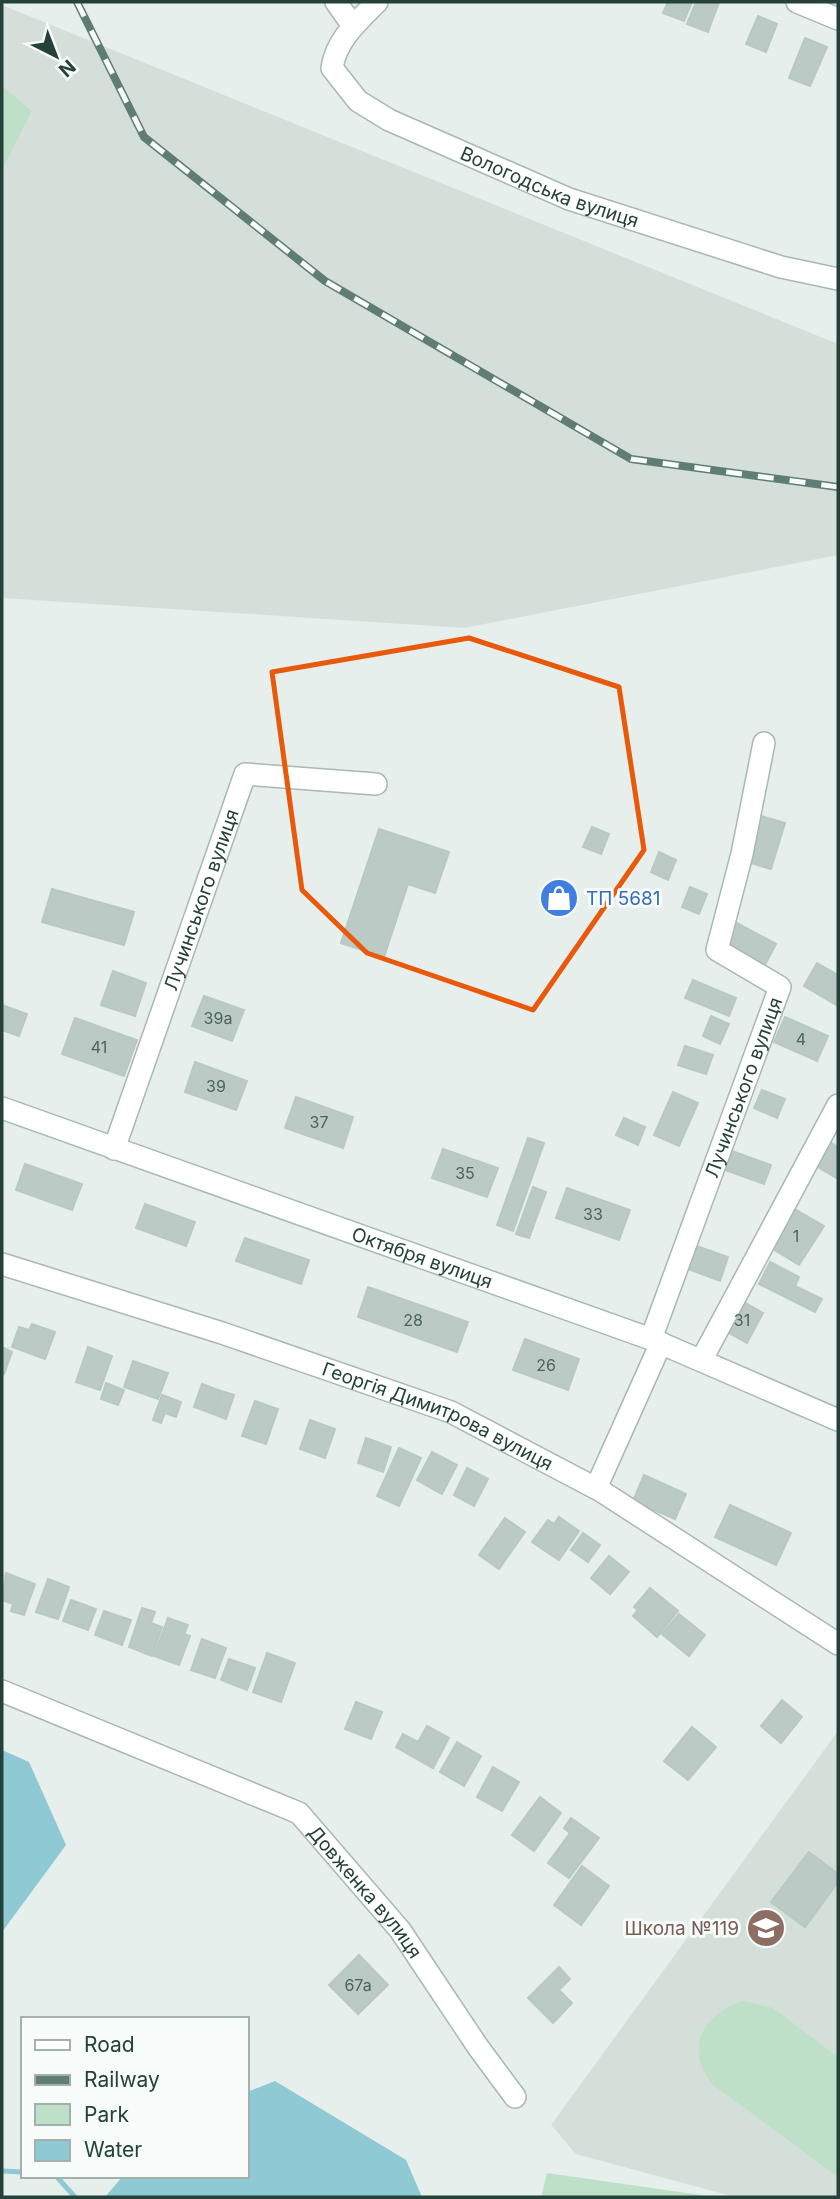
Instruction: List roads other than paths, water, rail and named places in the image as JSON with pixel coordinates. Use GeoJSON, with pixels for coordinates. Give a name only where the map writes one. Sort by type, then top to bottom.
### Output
{"type":"FeatureCollection","features":[{"type":"Feature","properties":{"kind":"street"},"geometry":{"type":"LineString","coordinates":[[336,2],[353,26],[377,2]]}},
{"type":"Feature","properties":{"kind":"street"},"geometry":{"type":"LineString","coordinates":[[797,2],[838,19]]}},
{"type":"Feature","properties":{"kind":"street","name":"Вологодська вулиця"},"geometry":{"type":"LineString","coordinates":[[353,26],[334,53],[332,68],[338,80],[358,101],[389,120],[569,199],[781,267],[838,279]]}},
{"type":"Feature","properties":{"kind":"street","name":"Лучинського вулиця"},"geometry":{"type":"LineString","coordinates":[[656,1341],[780,987],[716,950],[742,854],[764,743]]}},
{"type":"Feature","properties":{"kind":"street","name":"Лучинського вулиця"},"geometry":{"type":"LineString","coordinates":[[114,1149],[245,774],[376,784]]}},
{"type":"Feature","properties":{"kind":"street"},"geometry":{"type":"LineString","coordinates":[[702,1359],[838,1105]]}},
{"type":"Feature","properties":{"kind":"street","name":"Октября вулиця"},"geometry":{"type":"LineString","coordinates":[[2,1108],[656,1341],[838,1420]]}},
{"type":"Feature","properties":{"kind":"street","name":"Георгія Димитрова вулиця"},"geometry":{"type":"LineString","coordinates":[[2,1264],[222,1333],[451,1412],[596,1488],[838,1644]]}},
{"type":"Feature","properties":{"kind":"street"},"geometry":{"type":"LineString","coordinates":[[596,1488],[656,1341]]}},
{"type":"Feature","properties":{"kind":"street","name":"Довженка вулиця"},"geometry":{"type":"LineString","coordinates":[[2,1691],[299,1813],[400,1930],[478,2047],[515,2097]]}},
{"type":"Feature","properties":{"kind":"water"},"geometry":{"type":"Polygon","coordinates":[[[2,1750],[29,1762],[66,1845],[2,1932],[2,1750]]]}},
{"type":"Feature","properties":{"kind":"water"},"geometry":{"type":"Polygon","coordinates":[[[275,2081],[406,2160],[422,2197],[105,2197],[121,2178],[248,2178],[248,2092],[275,2081]]]}},
{"type":"Feature","properties":{"kind":"waterway"},"geometry":{"type":"LineString","coordinates":[[2,2171],[21,2172]]}},
{"type":"Feature","properties":{"kind":"waterway"},"geometry":{"type":"LineString","coordinates":[[58,2178],[75,2197]]}},
{"type":"Feature","properties":{"kind":"railway"},"geometry":{"type":"LineString","coordinates":[[77,2],[144,137],[325,281],[631,459],[838,487]]}},
{"type":"Feature","properties":{"kind":"place","name":"ТП 5681"},"geometry":{"type":"Point","coordinates":[559,898]}},
{"type":"Feature","properties":{"kind":"place","name":"Школа №119"},"geometry":{"type":"Point","coordinates":[766,1928]}}]}
